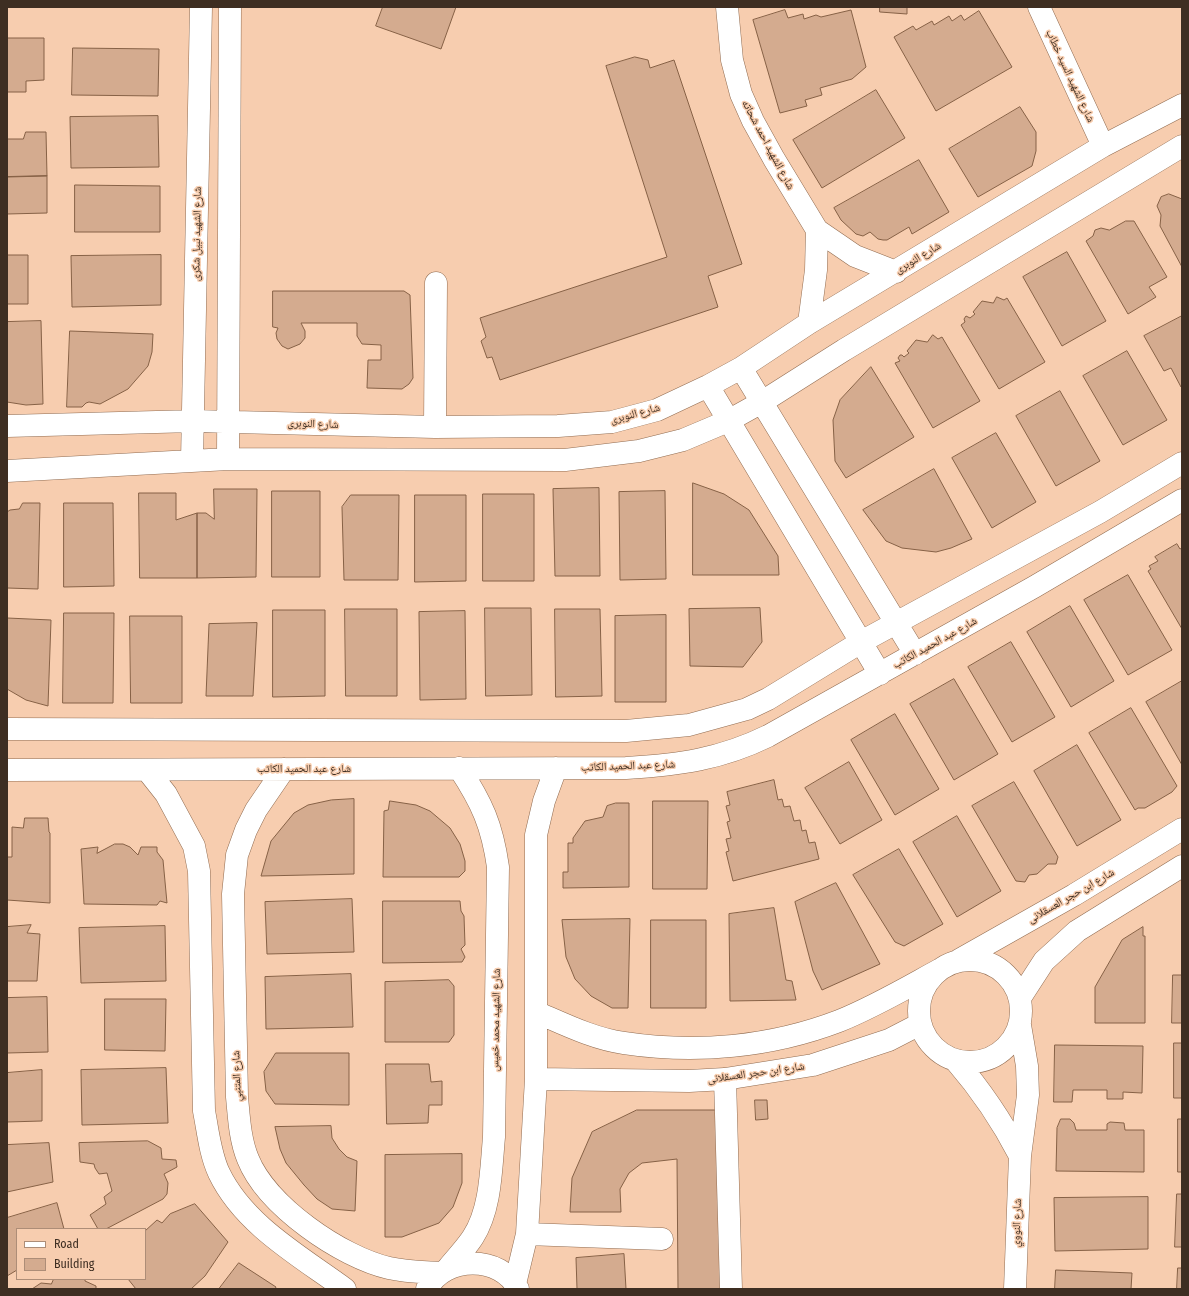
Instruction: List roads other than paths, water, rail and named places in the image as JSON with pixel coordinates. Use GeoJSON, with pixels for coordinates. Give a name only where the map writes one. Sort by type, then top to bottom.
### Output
{"type":"FeatureCollection","features":[{"type":"Feature","properties":{"kind":"street","name":"شارع الشهيد نبيل شكرى"},"geometry":{"type":"LineString","coordinates":[[192,461],[194,421],[201,7]]}},
{"type":"Feature","properties":{"kind":"street"},"geometry":{"type":"LineString","coordinates":[[228,459],[230,7]]}},
{"type":"Feature","properties":{"kind":"street","name":"شارع الشهيد احمد شحاته"},"geometry":{"type":"LineString","coordinates":[[726,7],[732,60],[741,94],[753,121],[774,159],[817,230],[855,256],[896,272]]}},
{"type":"Feature","properties":{"kind":"street","name":"شارع الشهيد السيد خطاب"},"geometry":{"type":"LineString","coordinates":[[1039,7],[1103,146]]}},
{"type":"Feature","properties":{"kind":"street","name":"شارع النوبرى"},"geometry":{"type":"LineString","coordinates":[[7,426],[194,421],[435,427],[558,426],[612,422],[657,410],[708,386],[741,368],[809,323],[1103,146],[1180,111]]}},
{"type":"Feature","properties":{"kind":"street"},"geometry":{"type":"LineString","coordinates":[[7,471],[228,459],[565,460],[639,451],[683,440],[728,421],[762,402],[831,358],[1182,146]]}},
{"type":"Feature","properties":{"kind":"street"},"geometry":{"type":"LineString","coordinates":[[809,323],[816,270],[817,230]]}},
{"type":"Feature","properties":{"kind":"street"},"geometry":{"type":"LineString","coordinates":[[435,427],[436,283]]}},
{"type":"Feature","properties":{"kind":"street"},"geometry":{"type":"LineString","coordinates":[[741,368],[916,654]]}},
{"type":"Feature","properties":{"kind":"street"},"geometry":{"type":"LineString","coordinates":[[708,386],[880,674]]}},
{"type":"Feature","properties":{"kind":"street"},"geometry":{"type":"LineString","coordinates":[[10,726],[610,731],[656,730],[688,725],[747,709],[768,699],[861,642],[1100,512],[1182,463]]}},
{"type":"Feature","properties":{"kind":"street","name":"شارع عبد الحميد الكاتب"},"geometry":{"type":"LineString","coordinates":[[7,770],[626,768],[686,763],[741,749],[768,736],[1034,588],[1182,500]]}},
{"type":"Feature","properties":{"kind":"street","name":"شارع الشهيد محمد خميس"},"geometry":{"type":"LineString","coordinates":[[439,1277],[474,1236],[485,1209],[490,1180],[494,1137],[498,867],[494,841],[486,816],[475,792],[459,768]]}},
{"type":"Feature","properties":{"kind":"street"},"geometry":{"type":"LineString","coordinates":[[516,1286],[527,1234],[536,1079],[536,835],[544,801],[556,768]]}},
{"type":"Feature","properties":{"kind":"street","name":"شارع المتنبي"},"geometry":{"type":"LineString","coordinates":[[284,769],[256,810],[246,830],[237,855],[233,894],[237,1097],[240,1126],[248,1160],[262,1184],[278,1203],[330,1242],[366,1261],[390,1269],[439,1277],[472,1262],[496,1268],[516,1286]]}},
{"type":"Feature","properties":{"kind":"street"},"geometry":{"type":"LineString","coordinates":[[147,770],[166,794],[194,846],[199,871],[204,1111],[210,1141],[219,1172],[231,1193],[251,1218],[345,1289]]}},
{"type":"Feature","properties":{"kind":"street","name":"شارع ابن حجر العسقلانى"},"geometry":{"type":"LineString","coordinates":[[958,960],[1074,895],[1182,829]]}},
{"type":"Feature","properties":{"kind":"street"},"geometry":{"type":"LineString","coordinates":[[1020,998],[1044,961],[1077,931],[1182,866]]}},
{"type":"Feature","properties":{"kind":"street"},"geometry":{"type":"LineString","coordinates":[[536,1012],[592,1035],[623,1043],[676,1048],[722,1048],[776,1040],[838,1021],[886,1000],[939,970],[958,960],[978,960],[997,966],[1012,980],[1020,998],[1022,1012],[1020,1026],[1010,1044],[995,1056],[975,1062],[955,1060],[940,1052],[927,1040],[920,1024],[919,1004],[925,985],[939,970]]}},
{"type":"Feature","properties":{"kind":"street","name":"شارع ابن حجر العسقلانى"},"geometry":{"type":"LineString","coordinates":[[536,1079],[689,1081],[725,1079],[813,1065],[888,1040],[920,1024]]}},
{"type":"Feature","properties":{"kind":"street","name":"شارع النووي"},"geometry":{"type":"LineString","coordinates":[[1015,1289],[1020,1156],[1028,1095],[1027,1066],[1020,1026]]}},
{"type":"Feature","properties":{"kind":"street","name":"شارع النووي"},"geometry":{"type":"LineString","coordinates":[[955,1060],[990,1104],[1005,1127],[1020,1156]]}},
{"type":"Feature","properties":{"kind":"street"},"geometry":{"type":"LineString","coordinates":[[725,1079],[731,1289]]}},
{"type":"Feature","properties":{"kind":"street"},"geometry":{"type":"LineString","coordinates":[[527,1234],[662,1239]]}}]}
